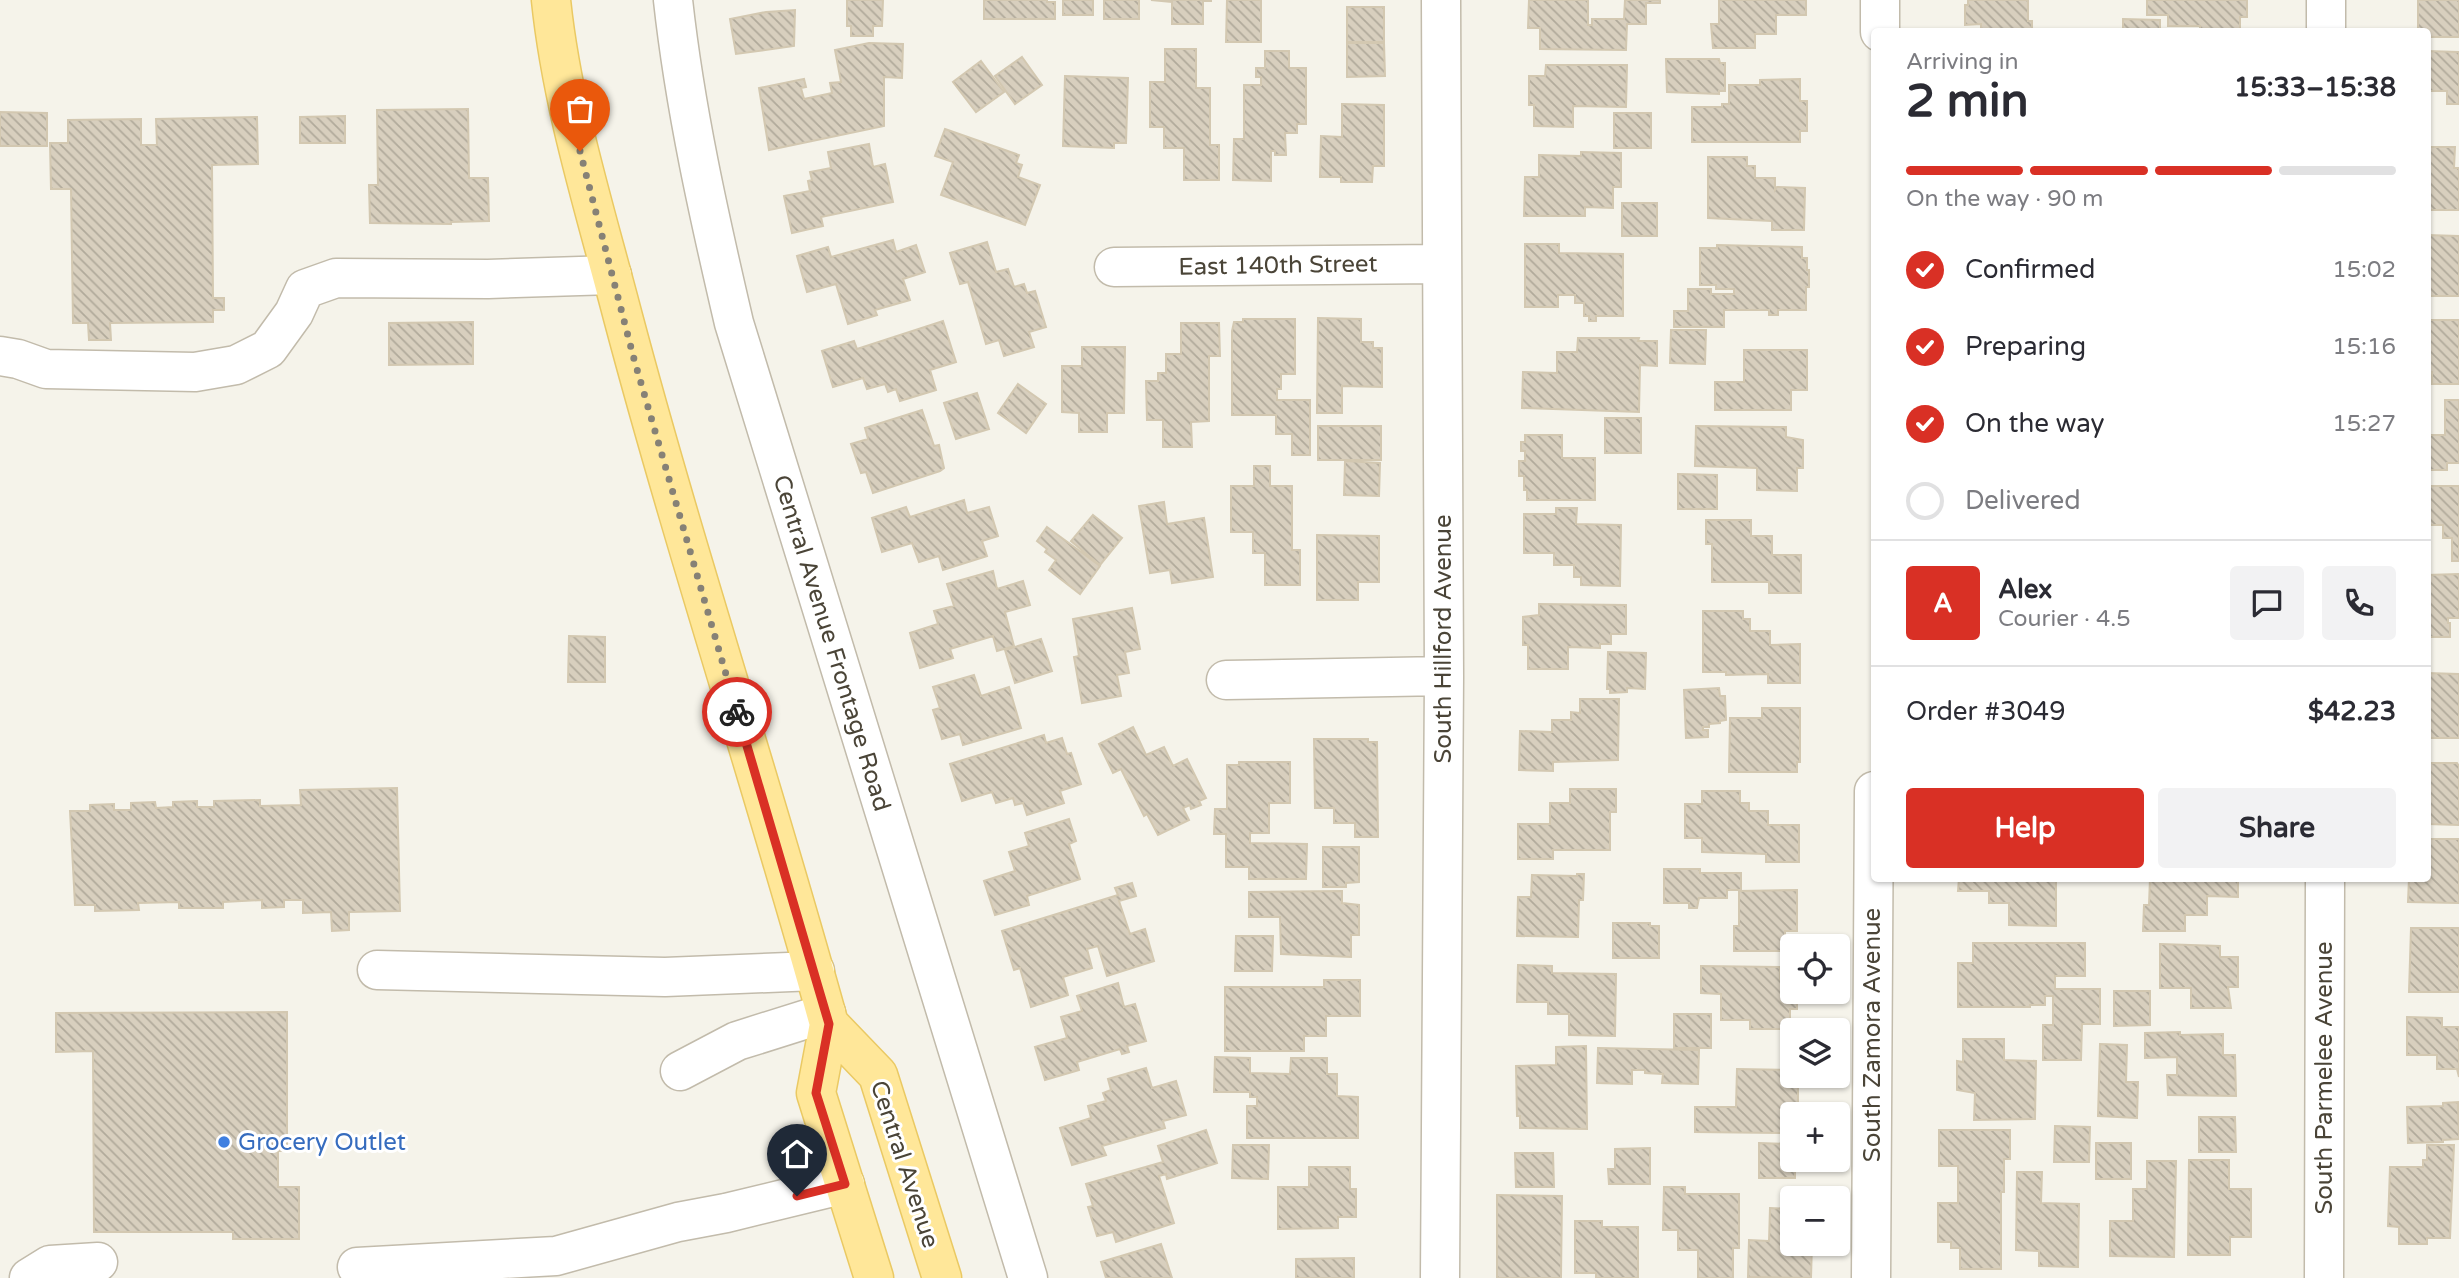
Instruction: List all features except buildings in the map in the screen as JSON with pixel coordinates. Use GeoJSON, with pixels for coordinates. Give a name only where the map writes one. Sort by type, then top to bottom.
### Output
{"type":"FeatureCollection","features":[{"type":"Feature","properties":{"kind":"main road"},"geometry":{"type":"LineString","coordinates":[[551,0],[556,52],[612,275],[704,606],[828,1019],[816,1093],[874,1278]]}},
{"type":"Feature","properties":{"kind":"main road","name":"Central Avenue"},"geometry":{"type":"LineString","coordinates":[[828,1019],[878,1075],[942,1278]]}},
{"type":"Feature","properties":{"kind":"street","name":"Central Avenue Frontage Road"},"geometry":{"type":"LineString","coordinates":[[673,0],[677,40],[703,189],[734,323],[1028,1278]]}},
{"type":"Feature","properties":{"kind":"street","name":"South Hillford Avenue"},"geometry":{"type":"LineString","coordinates":[[1440,1278],[1444,676],[1441,0]]}},
{"type":"Feature","properties":{"kind":"street"},"geometry":{"type":"LineString","coordinates":[[1880,0],[1880,28]]}},
{"type":"Feature","properties":{"kind":"street"},"geometry":{"type":"LineString","coordinates":[[2326,0],[2326,28]]}},
{"type":"Feature","properties":{"kind":"street","name":"East 140th Street"},"geometry":{"type":"LineString","coordinates":[[1114,267],[1441,264]]}},
{"type":"Feature","properties":{"kind":"street"},"geometry":{"type":"LineString","coordinates":[[0,356],[46,369],[195,372],[236,365],[268,349],[294,313],[305,289],[336,278],[488,279],[612,275]]}},
{"type":"Feature","properties":{"kind":"street"},"geometry":{"type":"LineString","coordinates":[[1226,680],[1444,676]]}},
{"type":"Feature","properties":{"kind":"street","name":"South Zamora Avenue"},"geometry":{"type":"LineString","coordinates":[[1871,1278],[1873,882]]}},
{"type":"Feature","properties":{"kind":"street","name":"South Parmelee Avenue"},"geometry":{"type":"LineString","coordinates":[[2324,1278],[2325,882]]}},
{"type":"Feature","properties":{"kind":"street"},"geometry":{"type":"LineString","coordinates":[[377,970],[665,977],[815,971]]}},
{"type":"Feature","properties":{"kind":"street"},"geometry":{"type":"LineString","coordinates":[[680,1071],[737,1041],[828,1019]]}},
{"type":"Feature","properties":{"kind":"street"},"geometry":{"type":"LineString","coordinates":[[357,1268],[556,1256],[678,1222],[845,1184]]}},
{"type":"Feature","properties":{"kind":"street"},"geometry":{"type":"LineString","coordinates":[[29,1278],[50,1265],[98,1262]]}},
{"type":"Feature","properties":{"kind":"way so far"},"geometry":{"type":"LineString","coordinates":[[580,151],[634,359],[737,712]]}},
{"type":"Feature","properties":{"kind":"place","name":"Grocery Outlet"},"geometry":{"type":"Point","coordinates":[224,1142]}},
{"type":"Feature","properties":{"kind":"route"},"geometry":{"type":"LineString","coordinates":[[737,712],[829,1024],[816,1093],[845,1184],[797,1196]]}}]}
